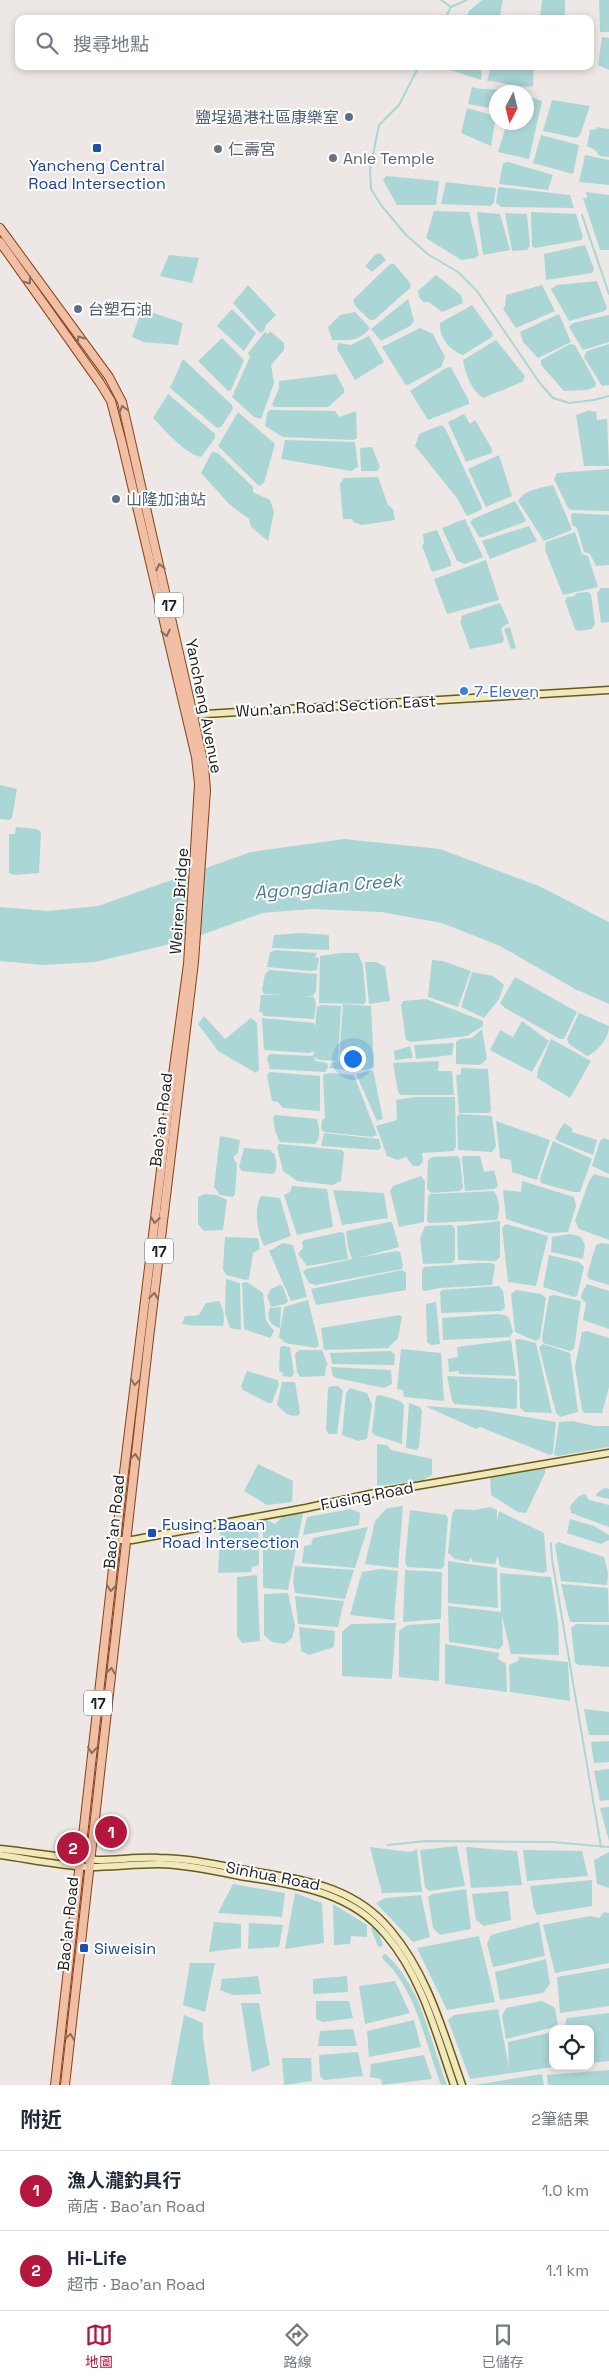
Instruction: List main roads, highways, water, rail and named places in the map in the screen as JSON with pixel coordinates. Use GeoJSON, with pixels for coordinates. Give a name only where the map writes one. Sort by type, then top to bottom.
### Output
{"type":"FeatureCollection","features":[{"type":"Feature","properties":{"kind":"main road","name":"Yancheng Avenue"},"geometry":{"type":"LineString","coordinates":[[0,228],[109,377],[122,402],[143,512],[189,715],[199,784],[201,839]]}},
{"type":"Feature","properties":{"kind":"main road","name":"Yancheng Avenue"},"geometry":{"type":"LineString","coordinates":[[0,242],[111,401],[143,512]]}},
{"type":"Feature","properties":{"kind":"main road","name":"Weiren Bridge"},"geometry":{"type":"LineString","coordinates":[[191,963],[201,839]]}},
{"type":"Feature","properties":{"kind":"main road","name":"Bao'an Road"},"geometry":{"type":"LineString","coordinates":[[55,2085],[116,1540],[168,1114],[191,963]]}},
{"type":"Feature","properties":{"kind":"main road","name":"Bao'an Road"},"geometry":{"type":"LineString","coordinates":[[65,2085],[88,1863],[191,963]]}},
{"type":"Feature","properties":{"kind":"water"},"geometry":{"type":"Polygon","coordinates":[[[482,0],[503,0],[500,15],[468,15],[469,11],[482,0]]]}},
{"type":"Feature","properties":{"kind":"water"},"geometry":{"type":"Polygon","coordinates":[[[542,0],[565,0],[565,15],[540,15],[542,0]]]}},
{"type":"Feature","properties":{"kind":"water"},"geometry":{"type":"Polygon","coordinates":[[[599,0],[609,0],[609,32],[600,32],[599,0]]]}},
{"type":"Feature","properties":{"kind":"water"},"geometry":{"type":"Polygon","coordinates":[[[602,37],[609,38],[609,70],[598,65],[602,37]]]}},
{"type":"Feature","properties":{"kind":"water"},"geometry":{"type":"Polygon","coordinates":[[[450,70],[482,70],[481,80],[450,70]]]}},
{"type":"Feature","properties":{"kind":"water"},"geometry":{"type":"Polygon","coordinates":[[[490,70],[534,70],[533,85],[487,81],[490,70]]]}},
{"type":"Feature","properties":{"kind":"water"},"geometry":{"type":"Polygon","coordinates":[[[472,87],[489,89],[489,108],[468,104],[472,87]]]}},
{"type":"Feature","properties":{"kind":"water"},"geometry":{"type":"Polygon","coordinates":[[[534,98],[542,101],[529,159],[498,152],[505,130],[534,130],[534,98]]]}},
{"type":"Feature","properties":{"kind":"water"},"geometry":{"type":"Polygon","coordinates":[[[552,100],[590,106],[580,135],[576,138],[543,131],[552,100]]]}},
{"type":"Feature","properties":{"kind":"water"},"geometry":{"type":"Polygon","coordinates":[[[467,108],[489,114],[489,130],[494,130],[491,146],[461,133],[467,108]]]}},
{"type":"Feature","properties":{"kind":"water"},"geometry":{"type":"Polygon","coordinates":[[[597,127],[609,129],[609,157],[600,156],[595,150],[587,146],[590,130],[597,129],[597,127]]]}},
{"type":"Feature","properties":{"kind":"water"},"geometry":{"type":"Polygon","coordinates":[[[541,135],[579,145],[573,174],[533,163],[541,135]]]}},
{"type":"Feature","properties":{"kind":"water"},"geometry":{"type":"Polygon","coordinates":[[[585,155],[609,160],[609,185],[579,182],[585,155]]]}},
{"type":"Feature","properties":{"kind":"water"},"geometry":{"type":"Polygon","coordinates":[[[508,162],[553,175],[548,190],[499,184],[503,163],[508,162]]]}},
{"type":"Feature","properties":{"kind":"water"},"geometry":{"type":"Polygon","coordinates":[[[386,176],[439,181],[436,205],[397,205],[383,180],[386,176]]]}},
{"type":"Feature","properties":{"kind":"water"},"geometry":{"type":"Polygon","coordinates":[[[446,182],[496,188],[494,203],[490,206],[441,204],[446,182]]]}},
{"type":"Feature","properties":{"kind":"water"},"geometry":{"type":"Polygon","coordinates":[[[498,188],[570,195],[574,208],[501,207],[496,203],[498,188]]]}},
{"type":"Feature","properties":{"kind":"water"},"geometry":{"type":"Polygon","coordinates":[[[586,192],[609,195],[609,250],[600,250],[583,198],[587,198],[586,192]]]}},
{"type":"Feature","properties":{"kind":"water"},"geometry":{"type":"Polygon","coordinates":[[[434,211],[469,212],[479,255],[475,258],[461,260],[426,238],[434,211]]]}},
{"type":"Feature","properties":{"kind":"water"},"geometry":{"type":"Polygon","coordinates":[[[477,212],[500,214],[510,250],[483,255],[477,212]]]}},
{"type":"Feature","properties":{"kind":"water"},"geometry":{"type":"Polygon","coordinates":[[[531,212],[576,214],[583,237],[581,240],[535,248],[532,246],[531,212]]]}},
{"type":"Feature","properties":{"kind":"water"},"geometry":{"type":"Polygon","coordinates":[[[505,213],[527,214],[530,246],[527,250],[512,251],[505,213]]]}},
{"type":"Feature","properties":{"kind":"water"},"geometry":{"type":"Polygon","coordinates":[[[585,245],[594,269],[592,273],[546,280],[544,254],[585,245]]]}},
{"type":"Feature","properties":{"kind":"water"},"geometry":{"type":"Polygon","coordinates":[[[380,253],[386,260],[372,272],[365,266],[376,254],[380,253]]]}},
{"type":"Feature","properties":{"kind":"water"},"geometry":{"type":"Polygon","coordinates":[[[169,255],[199,258],[192,283],[160,276],[169,255]]]}},
{"type":"Feature","properties":{"kind":"water"},"geometry":{"type":"Polygon","coordinates":[[[390,264],[394,264],[411,284],[410,288],[374,320],[370,320],[356,307],[353,300],[390,264]]]}},
{"type":"Feature","properties":{"kind":"water"},"geometry":{"type":"Polygon","coordinates":[[[436,275],[461,295],[463,303],[442,312],[429,302],[423,302],[419,297],[418,291],[436,275]]]}},
{"type":"Feature","properties":{"kind":"water"},"geometry":{"type":"Polygon","coordinates":[[[597,281],[607,308],[605,311],[569,321],[551,289],[557,285],[597,281]]]}},
{"type":"Feature","properties":{"kind":"water"},"geometry":{"type":"Polygon","coordinates":[[[248,285],[276,315],[266,325],[264,331],[260,333],[233,303],[248,285]]]}},
{"type":"Feature","properties":{"kind":"water"},"geometry":{"type":"Polygon","coordinates":[[[542,285],[555,311],[516,328],[503,309],[506,295],[542,285]]]}},
{"type":"Feature","properties":{"kind":"water"},"geometry":{"type":"Polygon","coordinates":[[[408,299],[414,321],[410,326],[381,341],[371,329],[408,299]]]}},
{"type":"Feature","properties":{"kind":"water"},"geometry":{"type":"Polygon","coordinates":[[[472,305],[493,334],[492,337],[463,355],[454,351],[447,344],[441,334],[440,323],[472,305]]]}},
{"type":"Feature","properties":{"kind":"water"},"geometry":{"type":"Polygon","coordinates":[[[142,309],[183,323],[178,345],[143,342],[132,337],[142,309]]]}},
{"type":"Feature","properties":{"kind":"water"},"geometry":{"type":"Polygon","coordinates":[[[232,309],[256,333],[244,351],[217,326],[232,309]]]}},
{"type":"Feature","properties":{"kind":"water"},"geometry":{"type":"Polygon","coordinates":[[[355,312],[370,328],[366,333],[358,338],[349,340],[332,340],[328,327],[340,315],[355,312]]]}},
{"type":"Feature","properties":{"kind":"water"},"geometry":{"type":"Polygon","coordinates":[[[559,314],[571,342],[538,358],[523,342],[520,332],[559,314]]]}},
{"type":"Feature","properties":{"kind":"water"},"geometry":{"type":"Polygon","coordinates":[[[609,315],[609,342],[583,350],[569,327],[573,323],[609,315]]]}},
{"type":"Feature","properties":{"kind":"water"},"geometry":{"type":"Polygon","coordinates":[[[420,328],[433,334],[445,357],[441,367],[408,385],[405,384],[382,347],[420,328]]]}},
{"type":"Feature","properties":{"kind":"water"},"geometry":{"type":"Polygon","coordinates":[[[270,331],[284,343],[284,350],[271,365],[274,383],[261,419],[254,417],[232,397],[250,357],[248,353],[265,332],[268,334],[270,331]]]}},
{"type":"Feature","properties":{"kind":"water"},"geometry":{"type":"Polygon","coordinates":[[[369,336],[384,362],[355,380],[337,349],[338,343],[351,345],[369,336]]]}},
{"type":"Feature","properties":{"kind":"water"},"geometry":{"type":"Polygon","coordinates":[[[222,338],[244,360],[231,390],[228,391],[198,361],[222,338]]]}},
{"type":"Feature","properties":{"kind":"water"},"geometry":{"type":"Polygon","coordinates":[[[496,340],[525,376],[522,382],[483,398],[475,391],[469,381],[463,360],[496,340]]]}},
{"type":"Feature","properties":{"kind":"water"},"geometry":{"type":"Polygon","coordinates":[[[570,344],[575,345],[596,383],[595,387],[587,390],[564,391],[541,365],[541,360],[570,344]]]}},
{"type":"Feature","properties":{"kind":"water"},"geometry":{"type":"Polygon","coordinates":[[[609,344],[609,385],[602,386],[584,357],[587,351],[609,344]]]}},
{"type":"Feature","properties":{"kind":"water"},"geometry":{"type":"Polygon","coordinates":[[[183,359],[232,405],[233,409],[221,427],[217,428],[170,388],[183,359]]]}},
{"type":"Feature","properties":{"kind":"water"},"geometry":{"type":"Polygon","coordinates":[[[451,367],[469,404],[428,420],[410,391],[446,368],[451,367]]]}},
{"type":"Feature","properties":{"kind":"water"},"geometry":{"type":"Polygon","coordinates":[[[336,374],[344,389],[344,393],[328,407],[274,407],[272,404],[279,389],[279,381],[336,374]]]}},
{"type":"Feature","properties":{"kind":"water"},"geometry":{"type":"Polygon","coordinates":[[[168,394],[215,434],[215,438],[201,457],[182,447],[153,418],[168,394]]]}},
{"type":"Feature","properties":{"kind":"water"},"geometry":{"type":"Polygon","coordinates":[[[270,410],[335,411],[339,417],[356,411],[357,438],[353,440],[283,437],[265,426],[267,413],[270,410]]]}},
{"type":"Feature","properties":{"kind":"water"},"geometry":{"type":"Polygon","coordinates":[[[590,410],[592,412],[596,411],[597,420],[607,419],[609,466],[584,466],[576,415],[590,410]]]}},
{"type":"Feature","properties":{"kind":"water"},"geometry":{"type":"Polygon","coordinates":[[[238,412],[275,444],[264,483],[259,486],[218,446],[238,412]]]}},
{"type":"Feature","properties":{"kind":"water"},"geometry":{"type":"Polygon","coordinates":[[[464,414],[470,424],[475,420],[492,449],[492,453],[466,462],[448,422],[464,414]]]}},
{"type":"Feature","properties":{"kind":"water"},"geometry":{"type":"Polygon","coordinates":[[[441,425],[445,428],[482,507],[481,510],[467,516],[457,498],[415,446],[419,434],[441,425]]]}},
{"type":"Feature","properties":{"kind":"water"},"geometry":{"type":"Polygon","coordinates":[[[285,440],[355,442],[358,467],[351,471],[281,459],[285,440]]]}},
{"type":"Feature","properties":{"kind":"water"},"geometry":{"type":"Polygon","coordinates":[[[372,447],[380,467],[377,471],[361,471],[360,448],[372,447]]]}},
{"type":"Feature","properties":{"kind":"water"},"geometry":{"type":"Polygon","coordinates":[[[212,452],[218,453],[253,487],[253,492],[270,500],[274,512],[268,541],[251,527],[249,519],[229,504],[201,473],[212,452]]]}},
{"type":"Feature","properties":{"kind":"water"},"geometry":{"type":"Polygon","coordinates":[[[499,455],[512,496],[486,507],[468,469],[499,455]]]}},
{"type":"Feature","properties":{"kind":"water"},"geometry":{"type":"Polygon","coordinates":[[[609,469],[609,511],[572,510],[568,508],[554,479],[557,473],[609,469]]]}},
{"type":"Feature","properties":{"kind":"water"},"geometry":{"type":"Polygon","coordinates":[[[378,477],[388,505],[393,509],[395,520],[362,525],[353,522],[352,519],[343,519],[340,484],[344,478],[378,477]]]}},
{"type":"Feature","properties":{"kind":"water"},"geometry":{"type":"Polygon","coordinates":[[[553,485],[572,529],[544,541],[518,501],[529,491],[553,485]]]}},
{"type":"Feature","properties":{"kind":"water"},"geometry":{"type":"Polygon","coordinates":[[[515,501],[526,520],[525,522],[479,537],[470,522],[473,519],[515,501]]]}},
{"type":"Feature","properties":{"kind":"water"},"geometry":{"type":"Polygon","coordinates":[[[573,513],[609,515],[609,565],[596,566],[590,554],[584,552],[577,528],[572,525],[571,515],[573,513]]]}},
{"type":"Feature","properties":{"kind":"water"},"geometry":{"type":"Polygon","coordinates":[[[465,519],[483,557],[465,564],[457,561],[442,528],[465,519]]]}},
{"type":"Feature","properties":{"kind":"water"},"geometry":{"type":"Polygon","coordinates":[[[529,526],[537,541],[490,559],[482,541],[529,526]]]}},
{"type":"Feature","properties":{"kind":"water"},"geometry":{"type":"Polygon","coordinates":[[[437,530],[451,566],[432,572],[422,546],[424,543],[423,534],[437,530]]]}},
{"type":"Feature","properties":{"kind":"water"},"geometry":{"type":"Polygon","coordinates":[[[575,532],[582,554],[588,556],[598,587],[563,595],[545,550],[546,542],[575,532]]]}},
{"type":"Feature","properties":{"kind":"water"},"geometry":{"type":"Polygon","coordinates":[[[486,560],[499,600],[447,614],[434,579],[486,560]]]}},
{"type":"Feature","properties":{"kind":"water"},"geometry":{"type":"Polygon","coordinates":[[[601,588],[609,588],[609,622],[601,623],[597,593],[601,588]]]}},
{"type":"Feature","properties":{"kind":"water"},"geometry":{"type":"Polygon","coordinates":[[[588,592],[591,595],[595,624],[592,629],[578,631],[575,629],[565,601],[567,597],[575,596],[576,593],[588,592]]]}},
{"type":"Feature","properties":{"kind":"water"},"geometry":{"type":"Polygon","coordinates":[[[500,603],[509,623],[501,628],[504,640],[502,643],[470,649],[460,621],[462,620],[461,616],[500,603]]]}},
{"type":"Feature","properties":{"kind":"water"},"geometry":{"type":"Polygon","coordinates":[[[510,627],[516,648],[511,649],[504,629],[510,627]]]}},
{"type":"Feature","properties":{"kind":"water"},"geometry":{"type":"Polygon","coordinates":[[[0,785],[17,789],[12,818],[9,820],[0,819],[0,785]]]}},
{"type":"Feature","properties":{"kind":"water"},"geometry":{"type":"Polygon","coordinates":[[[16,827],[37,829],[41,832],[39,873],[14,875],[9,873],[9,834],[15,834],[16,827]]]}},
{"type":"Feature","properties":{"kind":"water","name":"Agongdian Creek"},"geometry":{"type":"Polygon","coordinates":[[[344,839],[440,849],[539,886],[609,922],[609,1004],[575,989],[500,946],[442,923],[381,912],[311,909],[262,913],[187,940],[95,962],[43,965],[0,961],[0,907],[48,911],[98,906],[251,852],[344,839]]]}},
{"type":"Feature","properties":{"kind":"water"},"geometry":{"type":"Polygon","coordinates":[[[302,933],[329,935],[329,950],[272,948],[274,935],[302,933]]]}},
{"type":"Feature","properties":{"kind":"water"},"geometry":{"type":"Polygon","coordinates":[[[276,950],[317,953],[315,957],[319,958],[317,970],[267,967],[270,952],[276,950]]]}},
{"type":"Feature","properties":{"kind":"water"},"geometry":{"type":"Polygon","coordinates":[[[358,953],[363,966],[366,1001],[364,1004],[319,1003],[320,956],[358,953]]]}},
{"type":"Feature","properties":{"kind":"water"},"geometry":{"type":"Polygon","coordinates":[[[432,960],[443,961],[471,971],[458,1007],[428,997],[432,960]]]}},
{"type":"Feature","properties":{"kind":"water"},"geometry":{"type":"Polygon","coordinates":[[[365,962],[376,962],[385,967],[390,1001],[369,1004],[365,962]]]}},
{"type":"Feature","properties":{"kind":"water"},"geometry":{"type":"Polygon","coordinates":[[[269,970],[317,974],[316,991],[313,996],[304,996],[314,997],[316,1004],[314,1019],[263,1016],[262,1012],[259,1012],[261,995],[285,995],[264,994],[262,990],[265,974],[269,970]]]}},
{"type":"Feature","properties":{"kind":"water"},"geometry":{"type":"Polygon","coordinates":[[[472,972],[493,976],[504,985],[499,999],[484,1018],[461,1007],[472,972]]]}},
{"type":"Feature","properties":{"kind":"water"},"geometry":{"type":"Polygon","coordinates":[[[515,977],[577,1012],[564,1039],[560,1039],[505,1008],[500,1003],[515,977]]]}},
{"type":"Feature","properties":{"kind":"water"},"geometry":{"type":"Polygon","coordinates":[[[426,999],[483,1021],[483,1026],[467,1036],[412,1042],[406,1040],[401,1005],[403,1001],[426,999]]]}},
{"type":"Feature","properties":{"kind":"water"},"geometry":{"type":"Polygon","coordinates":[[[343,1004],[371,1006],[374,1068],[357,1071],[329,1068],[331,1063],[339,1061],[343,1004]]]}},
{"type":"Feature","properties":{"kind":"water"},"geometry":{"type":"Polygon","coordinates":[[[321,1005],[341,1006],[338,1061],[319,1060],[314,1057],[315,1061],[327,1063],[328,1067],[325,1072],[270,1069],[267,1059],[269,1054],[313,1056],[314,1051],[309,1053],[264,1050],[262,1018],[314,1023],[315,1027],[317,1007],[321,1005]]]}},
{"type":"Feature","properties":{"kind":"water"},"geometry":{"type":"Polygon","coordinates":[[[579,1013],[609,1026],[609,1031],[602,1044],[587,1056],[569,1044],[567,1039],[579,1013]]]}},
{"type":"Feature","properties":{"kind":"water"},"geometry":{"type":"Polygon","coordinates":[[[204,1016],[225,1039],[251,1018],[257,1023],[259,1070],[256,1073],[218,1051],[198,1024],[204,1016]]]}},
{"type":"Feature","properties":{"kind":"water"},"geometry":{"type":"Polygon","coordinates":[[[522,1021],[549,1041],[532,1072],[490,1050],[500,1030],[513,1037],[522,1021]]]}},
{"type":"Feature","properties":{"kind":"water"},"geometry":{"type":"Polygon","coordinates":[[[482,1029],[487,1059],[480,1065],[456,1064],[456,1042],[461,1039],[472,1038],[482,1029]]]}},
{"type":"Feature","properties":{"kind":"water"},"geometry":{"type":"Polygon","coordinates":[[[551,1039],[591,1061],[570,1098],[537,1078],[538,1070],[551,1039]]]}},
{"type":"Feature","properties":{"kind":"water"},"geometry":{"type":"Polygon","coordinates":[[[454,1043],[452,1055],[416,1059],[414,1045],[454,1043]]]}},
{"type":"Feature","properties":{"kind":"water"},"geometry":{"type":"Polygon","coordinates":[[[410,1046],[413,1058],[395,1060],[394,1051],[410,1046]]]}},
{"type":"Feature","properties":{"kind":"water"},"geometry":{"type":"Polygon","coordinates":[[[439,1061],[438,1071],[452,1071],[454,1095],[401,1095],[398,1092],[393,1063],[439,1061]]]}},
{"type":"Feature","properties":{"kind":"water"},"geometry":{"type":"Polygon","coordinates":[[[461,1068],[488,1069],[491,1110],[489,1113],[459,1113],[456,1075],[461,1074],[461,1068]]]}},
{"type":"Feature","properties":{"kind":"water"},"geometry":{"type":"Polygon","coordinates":[[[373,1070],[383,1119],[377,1121],[356,1074],[373,1070]]]}},
{"type":"Feature","properties":{"kind":"water"},"geometry":{"type":"Polygon","coordinates":[[[270,1072],[320,1076],[320,1111],[283,1108],[278,1102],[272,1101],[267,1075],[270,1072]]]}},
{"type":"Feature","properties":{"kind":"water"},"geometry":{"type":"Polygon","coordinates":[[[330,1073],[354,1075],[377,1135],[372,1137],[324,1132],[321,1129],[322,1120],[325,1118],[323,1075],[330,1073]]]}},
{"type":"Feature","properties":{"kind":"water"},"geometry":{"type":"Polygon","coordinates":[[[415,1097],[455,1097],[456,1146],[454,1151],[422,1153],[423,1162],[419,1166],[413,1166],[406,1157],[398,1160],[387,1156],[376,1126],[397,1120],[396,1100],[415,1097]]]}},
{"type":"Feature","properties":{"kind":"water"},"geometry":{"type":"Polygon","coordinates":[[[459,1114],[492,1116],[496,1146],[492,1152],[458,1150],[457,1116],[459,1114]]]}},
{"type":"Feature","properties":{"kind":"water"},"geometry":{"type":"Polygon","coordinates":[[[275,1115],[317,1119],[319,1138],[315,1144],[280,1142],[275,1131],[273,1118],[275,1115]]]}},
{"type":"Feature","properties":{"kind":"water"},"geometry":{"type":"Polygon","coordinates":[[[496,1121],[550,1140],[537,1180],[512,1172],[511,1160],[500,1158],[496,1121]]]}},
{"type":"Feature","properties":{"kind":"water"},"geometry":{"type":"Polygon","coordinates":[[[564,1123],[572,1128],[572,1132],[597,1140],[593,1155],[558,1141],[555,1138],[564,1123]]]}},
{"type":"Feature","properties":{"kind":"water"},"geometry":{"type":"Polygon","coordinates":[[[324,1133],[379,1139],[381,1148],[378,1150],[321,1146],[324,1133]]]}},
{"type":"Feature","properties":{"kind":"water"},"geometry":{"type":"Polygon","coordinates":[[[220,1136],[240,1140],[238,1153],[234,1156],[234,1160],[237,1163],[235,1194],[233,1197],[220,1195],[214,1187],[220,1136]]]}},
{"type":"Feature","properties":{"kind":"water"},"geometry":{"type":"Polygon","coordinates":[[[604,1138],[609,1140],[609,1174],[592,1166],[600,1141],[604,1138]]]}},
{"type":"Feature","properties":{"kind":"water"},"geometry":{"type":"Polygon","coordinates":[[[553,1141],[592,1159],[580,1192],[573,1192],[541,1183],[540,1178],[553,1141]]]}},
{"type":"Feature","properties":{"kind":"water"},"geometry":{"type":"Polygon","coordinates":[[[279,1144],[342,1150],[344,1153],[341,1181],[332,1185],[297,1181],[283,1171],[277,1147],[279,1144]]]}},
{"type":"Feature","properties":{"kind":"water"},"geometry":{"type":"Polygon","coordinates":[[[244,1148],[271,1150],[274,1153],[276,1164],[273,1174],[242,1171],[239,1167],[244,1148]]]}},
{"type":"Feature","properties":{"kind":"water"},"geometry":{"type":"Polygon","coordinates":[[[458,1156],[460,1159],[463,1188],[460,1191],[431,1193],[427,1189],[428,1160],[433,1157],[458,1156]]]}},
{"type":"Feature","properties":{"kind":"water"},"geometry":{"type":"Polygon","coordinates":[[[463,1156],[480,1156],[484,1172],[494,1170],[498,1186],[494,1189],[465,1191],[463,1156]]]}},
{"type":"Feature","properties":{"kind":"water"},"geometry":{"type":"Polygon","coordinates":[[[594,1174],[609,1178],[609,1240],[579,1229],[575,1221],[589,1181],[594,1174]]]}},
{"type":"Feature","properties":{"kind":"water"},"geometry":{"type":"Polygon","coordinates":[[[421,1176],[425,1181],[424,1222],[399,1227],[390,1191],[393,1186],[421,1176]]]}},
{"type":"Feature","properties":{"kind":"water"},"geometry":{"type":"Polygon","coordinates":[[[522,1181],[574,1197],[576,1206],[568,1232],[549,1233],[506,1219],[503,1190],[521,1192],[522,1181]]]}},
{"type":"Feature","properties":{"kind":"water"},"geometry":{"type":"Polygon","coordinates":[[[292,1186],[327,1189],[333,1227],[297,1235],[284,1195],[290,1192],[292,1186]]]}},
{"type":"Feature","properties":{"kind":"water"},"geometry":{"type":"Polygon","coordinates":[[[333,1190],[384,1193],[388,1218],[342,1225],[333,1190]]]}},
{"type":"Feature","properties":{"kind":"water"},"geometry":{"type":"Polygon","coordinates":[[[494,1191],[499,1205],[497,1220],[429,1223],[427,1221],[428,1197],[430,1194],[494,1191]]]}},
{"type":"Feature","properties":{"kind":"water"},"geometry":{"type":"Polygon","coordinates":[[[205,1194],[216,1195],[227,1200],[223,1230],[204,1231],[198,1224],[198,1197],[205,1194]]]}},
{"type":"Feature","properties":{"kind":"water"},"geometry":{"type":"Polygon","coordinates":[[[261,1196],[280,1198],[291,1236],[264,1246],[257,1221],[257,1207],[261,1196]]]}},
{"type":"Feature","properties":{"kind":"water"},"geometry":{"type":"Polygon","coordinates":[[[500,1221],[500,1257],[496,1261],[458,1260],[457,1226],[500,1221]]]}},
{"type":"Feature","properties":{"kind":"water"},"geometry":{"type":"Polygon","coordinates":[[[392,1222],[399,1247],[358,1258],[396,1251],[400,1252],[402,1269],[316,1285],[309,1283],[303,1272],[306,1269],[352,1259],[346,1231],[392,1222]]]}},
{"type":"Feature","properties":{"kind":"water"},"geometry":{"type":"Polygon","coordinates":[[[506,1224],[548,1236],[536,1286],[508,1282],[502,1228],[506,1224]]]}},
{"type":"Feature","properties":{"kind":"water"},"geometry":{"type":"Polygon","coordinates":[[[452,1225],[455,1228],[455,1260],[452,1263],[423,1264],[420,1238],[425,1226],[452,1225]]]}},
{"type":"Feature","properties":{"kind":"water"},"geometry":{"type":"Polygon","coordinates":[[[341,1232],[344,1233],[348,1259],[307,1266],[298,1254],[303,1248],[302,1242],[304,1240],[341,1232]]]}},
{"type":"Feature","properties":{"kind":"water"},"geometry":{"type":"Polygon","coordinates":[[[570,1234],[581,1237],[585,1245],[583,1259],[551,1252],[552,1237],[570,1234]]]}},
{"type":"Feature","properties":{"kind":"water"},"geometry":{"type":"Polygon","coordinates":[[[225,1237],[258,1238],[260,1249],[253,1253],[249,1279],[226,1275],[223,1269],[225,1237]]]}},
{"type":"Feature","properties":{"kind":"water"},"geometry":{"type":"Polygon","coordinates":[[[283,1243],[293,1245],[307,1297],[291,1301],[269,1251],[283,1243]]]}},
{"type":"Feature","properties":{"kind":"water"},"geometry":{"type":"Polygon","coordinates":[[[601,1243],[609,1244],[609,1285],[589,1279],[587,1275],[596,1245],[601,1243]]]}},
{"type":"Feature","properties":{"kind":"water"},"geometry":{"type":"Polygon","coordinates":[[[549,1255],[579,1262],[584,1267],[577,1296],[574,1297],[543,1287],[549,1255]]]}},
{"type":"Feature","properties":{"kind":"water"},"geometry":{"type":"Polygon","coordinates":[[[479,1263],[495,1265],[492,1285],[440,1288],[424,1291],[422,1289],[422,1270],[424,1267],[479,1263]]]}},
{"type":"Feature","properties":{"kind":"water"},"geometry":{"type":"Polygon","coordinates":[[[402,1270],[406,1273],[406,1290],[316,1305],[311,1289],[402,1270]]]}},
{"type":"Feature","properties":{"kind":"water"},"geometry":{"type":"Polygon","coordinates":[[[226,1279],[240,1283],[241,1330],[230,1328],[225,1313],[226,1279]]]}},
{"type":"Feature","properties":{"kind":"water"},"geometry":{"type":"Polygon","coordinates":[[[247,1282],[263,1293],[266,1320],[274,1331],[270,1338],[244,1329],[242,1283],[247,1282]]]}},
{"type":"Feature","properties":{"kind":"water"},"geometry":{"type":"Polygon","coordinates":[[[587,1284],[609,1291],[609,1329],[583,1320],[586,1303],[581,1298],[587,1284]]]}},
{"type":"Feature","properties":{"kind":"water"},"geometry":{"type":"Polygon","coordinates":[[[280,1285],[283,1287],[288,1301],[285,1304],[271,1307],[267,1296],[271,1289],[280,1285]]]}},
{"type":"Feature","properties":{"kind":"water"},"geometry":{"type":"Polygon","coordinates":[[[499,1286],[503,1291],[505,1308],[501,1311],[442,1313],[441,1311],[440,1292],[442,1290],[499,1286]]]}},
{"type":"Feature","properties":{"kind":"water"},"geometry":{"type":"Polygon","coordinates":[[[516,1290],[541,1294],[546,1298],[540,1338],[536,1341],[515,1332],[511,1294],[516,1290]]]}},
{"type":"Feature","properties":{"kind":"water"},"geometry":{"type":"Polygon","coordinates":[[[554,1295],[581,1301],[574,1349],[570,1351],[543,1343],[542,1338],[549,1296],[554,1295]]]}},
{"type":"Feature","properties":{"kind":"water"},"geometry":{"type":"Polygon","coordinates":[[[308,1300],[319,1345],[316,1348],[285,1343],[279,1337],[284,1307],[308,1300]]]}},
{"type":"Feature","properties":{"kind":"water"},"geometry":{"type":"Polygon","coordinates":[[[219,1301],[224,1313],[223,1326],[182,1324],[185,1316],[198,1315],[206,1303],[219,1301]]]}},
{"type":"Feature","properties":{"kind":"water"},"geometry":{"type":"Polygon","coordinates":[[[436,1302],[440,1344],[431,1345],[427,1342],[426,1304],[436,1302]]]}},
{"type":"Feature","properties":{"kind":"water"},"geometry":{"type":"Polygon","coordinates":[[[281,1307],[280,1328],[271,1323],[268,1315],[270,1308],[281,1307]]]}},
{"type":"Feature","properties":{"kind":"water"},"geometry":{"type":"Polygon","coordinates":[[[400,1315],[402,1317],[398,1338],[388,1348],[324,1350],[321,1328],[400,1315]]]}},
{"type":"Feature","properties":{"kind":"water"},"geometry":{"type":"Polygon","coordinates":[[[505,1315],[509,1318],[513,1332],[510,1337],[443,1340],[442,1318],[505,1315]]]}},
{"type":"Feature","properties":{"kind":"water"},"geometry":{"type":"Polygon","coordinates":[[[587,1331],[609,1338],[609,1387],[602,1413],[585,1413],[582,1410],[575,1367],[582,1332],[587,1331]]]}},
{"type":"Feature","properties":{"kind":"water"},"geometry":{"type":"Polygon","coordinates":[[[519,1339],[536,1343],[552,1413],[525,1412],[520,1408],[519,1372],[515,1340],[519,1339]]]}},
{"type":"Feature","properties":{"kind":"water"},"geometry":{"type":"Polygon","coordinates":[[[511,1340],[516,1376],[459,1374],[459,1371],[449,1372],[448,1359],[458,1357],[457,1347],[511,1340]]]}},
{"type":"Feature","properties":{"kind":"water"},"geometry":{"type":"Polygon","coordinates":[[[543,1344],[570,1353],[578,1412],[560,1417],[556,1413],[539,1347],[543,1344]]]}},
{"type":"Feature","properties":{"kind":"water"},"geometry":{"type":"Polygon","coordinates":[[[282,1346],[290,1347],[294,1374],[291,1377],[283,1376],[282,1372],[279,1371],[280,1348],[282,1346]]]}},
{"type":"Feature","properties":{"kind":"water"},"geometry":{"type":"Polygon","coordinates":[[[401,1349],[441,1353],[444,1401],[404,1397],[403,1390],[397,1389],[401,1349]]]}},
{"type":"Feature","properties":{"kind":"water"},"geometry":{"type":"Polygon","coordinates":[[[299,1350],[322,1350],[328,1365],[326,1366],[325,1376],[300,1377],[297,1372],[295,1354],[299,1350]]]}},
{"type":"Feature","properties":{"kind":"water"},"geometry":{"type":"Polygon","coordinates":[[[391,1351],[395,1355],[394,1365],[332,1364],[330,1353],[391,1351]]]}},
{"type":"Feature","properties":{"kind":"water"},"geometry":{"type":"Polygon","coordinates":[[[331,1367],[391,1370],[392,1384],[384,1388],[336,1378],[333,1376],[331,1367]]]}},
{"type":"Feature","properties":{"kind":"water"},"geometry":{"type":"Polygon","coordinates":[[[247,1371],[277,1380],[279,1384],[272,1403],[268,1403],[243,1390],[241,1386],[247,1371]]]}},
{"type":"Feature","properties":{"kind":"water"},"geometry":{"type":"Polygon","coordinates":[[[447,1376],[515,1379],[517,1381],[517,1408],[454,1404],[447,1376]]]}},
{"type":"Feature","properties":{"kind":"water"},"geometry":{"type":"Polygon","coordinates":[[[282,1382],[295,1382],[299,1415],[289,1415],[277,1405],[282,1382]]]}},
{"type":"Feature","properties":{"kind":"water"},"geometry":{"type":"Polygon","coordinates":[[[338,1386],[343,1391],[337,1434],[329,1434],[326,1430],[328,1388],[338,1386]]]}},
{"type":"Feature","properties":{"kind":"water"},"geometry":{"type":"Polygon","coordinates":[[[350,1388],[367,1393],[372,1405],[367,1439],[358,1441],[342,1435],[346,1393],[350,1388]]]}},
{"type":"Feature","properties":{"kind":"water"},"geometry":{"type":"Polygon","coordinates":[[[381,1395],[400,1401],[404,1405],[402,1444],[374,1435],[372,1432],[376,1396],[381,1395]]]}},
{"type":"Feature","properties":{"kind":"water"},"geometry":{"type":"Polygon","coordinates":[[[409,1403],[420,1407],[422,1411],[419,1447],[417,1450],[406,1448],[409,1403]]]}},
{"type":"Feature","properties":{"kind":"water"},"geometry":{"type":"Polygon","coordinates":[[[425,1406],[484,1410],[556,1422],[553,1453],[550,1455],[480,1427],[476,1429],[425,1406]]]}},
{"type":"Feature","properties":{"kind":"water"},"geometry":{"type":"Polygon","coordinates":[[[572,1421],[595,1426],[609,1426],[609,1447],[558,1456],[554,1455],[559,1422],[572,1421]]]}},
{"type":"Feature","properties":{"kind":"water"},"geometry":{"type":"Polygon","coordinates":[[[377,1444],[387,1445],[391,1450],[432,1459],[432,1475],[423,1480],[378,1486],[377,1444]]]}},
{"type":"Feature","properties":{"kind":"water"},"geometry":{"type":"Polygon","coordinates":[[[258,1464],[293,1481],[292,1502],[267,1505],[244,1491],[258,1464]]]}},
{"type":"Feature","properties":{"kind":"water"},"geometry":{"type":"Polygon","coordinates":[[[545,1468],[545,1473],[526,1513],[518,1512],[491,1495],[490,1476],[545,1468]]]}},
{"type":"Feature","properties":{"kind":"water"},"geometry":{"type":"Polygon","coordinates":[[[605,1488],[609,1489],[609,1499],[596,1496],[597,1493],[605,1488]]]}},
{"type":"Feature","properties":{"kind":"water"},"geometry":{"type":"Polygon","coordinates":[[[585,1494],[589,1500],[609,1505],[609,1527],[571,1513],[570,1506],[579,1496],[585,1494]]]}},
{"type":"Feature","properties":{"kind":"water"},"geometry":{"type":"Polygon","coordinates":[[[403,1506],[398,1568],[365,1564],[375,1521],[387,1508],[403,1506]]]}},
{"type":"Feature","properties":{"kind":"water"},"geometry":{"type":"Polygon","coordinates":[[[490,1507],[497,1510],[497,1522],[499,1511],[544,1533],[547,1571],[543,1573],[501,1567],[498,1556],[495,1564],[473,1562],[470,1557],[469,1562],[455,1559],[448,1553],[452,1514],[455,1509],[475,1510],[490,1507]]]}},
{"type":"Feature","properties":{"kind":"water"},"geometry":{"type":"Polygon","coordinates":[[[351,1509],[360,1513],[359,1525],[303,1535],[307,1517],[351,1509]]]}},
{"type":"Feature","properties":{"kind":"water"},"geometry":{"type":"Polygon","coordinates":[[[410,1510],[446,1515],[448,1519],[444,1566],[441,1569],[407,1567],[405,1562],[410,1510]]]}},
{"type":"Feature","properties":{"kind":"water"},"geometry":{"type":"Polygon","coordinates":[[[303,1513],[288,1590],[263,1588],[263,1518],[275,1524],[283,1516],[303,1513]]]}},
{"type":"Feature","properties":{"kind":"water"},"geometry":{"type":"Polygon","coordinates":[[[570,1519],[594,1526],[609,1535],[609,1540],[601,1544],[567,1533],[570,1519]]]}},
{"type":"Feature","properties":{"kind":"water"},"geometry":{"type":"Polygon","coordinates":[[[258,1521],[259,1565],[252,1567],[251,1572],[218,1573],[220,1533],[223,1529],[258,1521]]]}},
{"type":"Feature","properties":{"kind":"water"},"geometry":{"type":"Polygon","coordinates":[[[368,1527],[355,1568],[302,1563],[304,1546],[311,1545],[313,1538],[368,1527]]]}},
{"type":"Feature","properties":{"kind":"water"},"geometry":{"type":"Polygon","coordinates":[[[558,1542],[604,1557],[608,1573],[607,1585],[561,1581],[555,1545],[558,1542]]]}},
{"type":"Feature","properties":{"kind":"water"},"geometry":{"type":"Polygon","coordinates":[[[448,1561],[497,1568],[498,1608],[448,1603],[448,1561]]]}},
{"type":"Feature","properties":{"kind":"water"},"geometry":{"type":"Polygon","coordinates":[[[295,1566],[354,1570],[345,1599],[295,1593],[293,1582],[295,1566]]]}},
{"type":"Feature","properties":{"kind":"water"},"geometry":{"type":"Polygon","coordinates":[[[381,1569],[398,1571],[394,1620],[350,1615],[362,1572],[381,1569]]]}},
{"type":"Feature","properties":{"kind":"water"},"geometry":{"type":"Polygon","coordinates":[[[405,1570],[442,1572],[441,1619],[403,1622],[405,1570]]]}},
{"type":"Feature","properties":{"kind":"water"},"geometry":{"type":"Polygon","coordinates":[[[500,1573],[551,1577],[558,1622],[559,1655],[511,1654],[502,1616],[503,1645],[499,1649],[449,1642],[448,1606],[501,1612],[500,1573]]]}},
{"type":"Feature","properties":{"kind":"water"},"geometry":{"type":"Polygon","coordinates":[[[257,1575],[260,1641],[242,1643],[237,1636],[237,1577],[257,1575]]]}},
{"type":"Feature","properties":{"kind":"water"},"geometry":{"type":"Polygon","coordinates":[[[561,1584],[608,1588],[609,1622],[570,1622],[561,1584]]]}},
{"type":"Feature","properties":{"kind":"water"},"geometry":{"type":"Polygon","coordinates":[[[288,1593],[295,1626],[292,1638],[285,1644],[272,1642],[264,1635],[264,1594],[288,1593]]]}},
{"type":"Feature","properties":{"kind":"water"},"geometry":{"type":"Polygon","coordinates":[[[295,1596],[344,1601],[338,1627],[298,1624],[295,1596]]]}},
{"type":"Feature","properties":{"kind":"water"},"geometry":{"type":"Polygon","coordinates":[[[396,1623],[392,1679],[342,1676],[342,1632],[351,1624],[396,1623]]]}},
{"type":"Feature","properties":{"kind":"water"},"geometry":{"type":"Polygon","coordinates":[[[440,1623],[439,1681],[399,1677],[399,1631],[407,1625],[440,1623]]]}},
{"type":"Feature","properties":{"kind":"water"},"geometry":{"type":"Polygon","coordinates":[[[576,1624],[609,1625],[609,1667],[579,1665],[575,1663],[571,1628],[576,1624]]]}},
{"type":"Feature","properties":{"kind":"water"},"geometry":{"type":"Polygon","coordinates":[[[299,1627],[335,1631],[334,1647],[309,1655],[301,1651],[299,1627]]]}},
{"type":"Feature","properties":{"kind":"water"},"geometry":{"type":"Polygon","coordinates":[[[445,1644],[499,1653],[498,1659],[506,1664],[507,1692],[445,1684],[445,1644]]]}},
{"type":"Feature","properties":{"kind":"water"},"geometry":{"type":"Polygon","coordinates":[[[519,1657],[568,1662],[570,1701],[510,1692],[509,1665],[518,1661],[519,1657]]]}},
{"type":"Feature","properties":{"kind":"water"},"geometry":{"type":"Polygon","coordinates":[[[584,1709],[609,1712],[609,1735],[589,1735],[584,1709]]]}},
{"type":"Feature","properties":{"kind":"water"},"geometry":{"type":"Polygon","coordinates":[[[609,1741],[609,1762],[594,1763],[591,1742],[609,1741]]]}},
{"type":"Feature","properties":{"kind":"water"},"geometry":{"type":"Polygon","coordinates":[[[609,1769],[609,1800],[600,1801],[594,1771],[609,1769]]]}},
{"type":"Feature","properties":{"kind":"water"},"geometry":{"type":"Polygon","coordinates":[[[609,1807],[609,1841],[600,1808],[609,1807]]]}},
{"type":"Feature","properties":{"kind":"water"},"geometry":{"type":"Polygon","coordinates":[[[457,1846],[465,1886],[429,1891],[425,1887],[420,1850],[457,1846]]]}},
{"type":"Feature","properties":{"kind":"water"},"geometry":{"type":"Polygon","coordinates":[[[370,1847],[410,1852],[417,1849],[422,1892],[382,1893],[370,1847]]]}},
{"type":"Feature","properties":{"kind":"water"},"geometry":{"type":"Polygon","coordinates":[[[466,1847],[517,1851],[522,1885],[471,1888],[466,1847]]]}},
{"type":"Feature","properties":{"kind":"water"},"geometry":{"type":"Polygon","coordinates":[[[523,1850],[582,1851],[588,1876],[527,1881],[523,1850]]]}},
{"type":"Feature","properties":{"kind":"water"},"geometry":{"type":"Polygon","coordinates":[[[609,1852],[609,1888],[597,1884],[594,1860],[609,1852]]]}},
{"type":"Feature","properties":{"kind":"water"},"geometry":{"type":"Polygon","coordinates":[[[592,1880],[592,1906],[537,1915],[534,1909],[530,1886],[592,1880]]]}},
{"type":"Feature","properties":{"kind":"water"},"geometry":{"type":"Polygon","coordinates":[[[233,1884],[285,1893],[282,1917],[218,1913],[233,1884]]]}},
{"type":"Feature","properties":{"kind":"water"},"geometry":{"type":"Polygon","coordinates":[[[466,1889],[471,1929],[440,1935],[433,1928],[428,1897],[432,1894],[466,1889]]]}},
{"type":"Feature","properties":{"kind":"water"},"geometry":{"type":"Polygon","coordinates":[[[508,1891],[511,1920],[484,1926],[476,1920],[472,1894],[508,1891]]]}},
{"type":"Feature","properties":{"kind":"water"},"geometry":{"type":"Polygon","coordinates":[[[295,1893],[322,1903],[324,1943],[285,1949],[295,1893]]]}},
{"type":"Feature","properties":{"kind":"water"},"geometry":{"type":"Polygon","coordinates":[[[421,1895],[430,1937],[413,1942],[376,1903],[385,1898],[421,1895]]]}},
{"type":"Feature","properties":{"kind":"water"},"geometry":{"type":"Polygon","coordinates":[[[333,1904],[367,1925],[367,1937],[351,1936],[350,1944],[334,1945],[333,1904]]]}},
{"type":"Feature","properties":{"kind":"water"},"geometry":{"type":"Polygon","coordinates":[[[604,1912],[609,1913],[609,1963],[555,1973],[543,1925],[590,1916],[599,1918],[604,1912]]]}},
{"type":"Feature","properties":{"kind":"water"},"geometry":{"type":"Polygon","coordinates":[[[214,1922],[241,1924],[241,1948],[209,1952],[214,1922]]]}},
{"type":"Feature","properties":{"kind":"water"},"geometry":{"type":"Polygon","coordinates":[[[539,1922],[545,1956],[493,1967],[487,1944],[491,1935],[539,1922]]]}},
{"type":"Feature","properties":{"kind":"water"},"geometry":{"type":"Polygon","coordinates":[[[249,1923],[283,1925],[279,1947],[248,1949],[249,1923]]]}},
{"type":"Feature","properties":{"kind":"water"},"geometry":{"type":"Polygon","coordinates":[[[479,1936],[495,2002],[447,2010],[417,1948],[479,1936]]]}},
{"type":"Feature","properties":{"kind":"water"},"geometry":{"type":"Polygon","coordinates":[[[546,1959],[550,1984],[543,1993],[500,2000],[495,1972],[546,1959]]]}},
{"type":"Feature","properties":{"kind":"water"},"geometry":{"type":"Polygon","coordinates":[[[190,1963],[215,1963],[205,2012],[183,2005],[190,1963]]]}},
{"type":"Feature","properties":{"kind":"water"},"geometry":{"type":"Polygon","coordinates":[[[609,1968],[609,2006],[560,2013],[557,1977],[609,1968]]]}},
{"type":"Feature","properties":{"kind":"water"},"geometry":{"type":"Polygon","coordinates":[[[258,1976],[261,1994],[233,1995],[220,1990],[222,1979],[258,1976]]]}},
{"type":"Feature","properties":{"kind":"water"},"geometry":{"type":"Polygon","coordinates":[[[347,1976],[348,1992],[313,1994],[313,1979],[347,1976]]]}},
{"type":"Feature","properties":{"kind":"water"},"geometry":{"type":"Polygon","coordinates":[[[395,1981],[410,2013],[365,2024],[359,1986],[395,1981]]]}},
{"type":"Feature","properties":{"kind":"water"},"geometry":{"type":"Polygon","coordinates":[[[316,2001],[349,2001],[353,2018],[323,2022],[316,2019],[316,2001]]]}},
{"type":"Feature","properties":{"kind":"water"},"geometry":{"type":"Polygon","coordinates":[[[542,2001],[555,2008],[558,2025],[549,2025],[549,2028],[506,2039],[502,2016],[506,2008],[542,2001]]]}},
{"type":"Feature","properties":{"kind":"water"},"geometry":{"type":"Polygon","coordinates":[[[241,2003],[259,2003],[270,2065],[252,2072],[241,2003]]]}},
{"type":"Feature","properties":{"kind":"water"},"geometry":{"type":"Polygon","coordinates":[[[498,2009],[509,2068],[508,2042],[549,2033],[549,2067],[470,2079],[448,2020],[454,2015],[498,2009]]]}},
{"type":"Feature","properties":{"kind":"water"},"geometry":{"type":"Polygon","coordinates":[[[609,2013],[609,2061],[594,2063],[594,2025],[565,2025],[567,2018],[609,2013]]]}},
{"type":"Feature","properties":{"kind":"water"},"geometry":{"type":"Polygon","coordinates":[[[184,2015],[203,2023],[203,2038],[210,2085],[171,2085],[184,2015]]]}},
{"type":"Feature","properties":{"kind":"water"},"geometry":{"type":"Polygon","coordinates":[[[414,2020],[421,2047],[369,2057],[367,2031],[414,2020]]]}},
{"type":"Feature","properties":{"kind":"water"},"geometry":{"type":"Polygon","coordinates":[[[353,2029],[357,2046],[318,2046],[320,2031],[353,2029]]]}},
{"type":"Feature","properties":{"kind":"water"},"geometry":{"type":"Polygon","coordinates":[[[358,2052],[363,2076],[324,2080],[320,2076],[319,2055],[358,2052]]]}},
{"type":"Feature","properties":{"kind":"water"},"geometry":{"type":"Polygon","coordinates":[[[424,2055],[432,2079],[382,2085],[381,2079],[370,2077],[371,2064],[424,2055]]]}},
{"type":"Feature","properties":{"kind":"water"},"geometry":{"type":"Polygon","coordinates":[[[282,2058],[311,2058],[312,2081],[284,2085],[282,2058]]]}},
{"type":"Feature","properties":{"kind":"water"},"geometry":{"type":"Polygon","coordinates":[[[609,2070],[609,2085],[548,2085],[547,2075],[609,2070]]]}},
{"type":"Feature","properties":{"kind":"water"},"geometry":{"type":"Polygon","coordinates":[[[542,2074],[544,2085],[474,2085],[542,2074]]]}},
{"type":"Feature","properties":{"kind":"waterway"},"geometry":{"type":"LineString","coordinates":[[441,0],[451,7]]}},
{"type":"Feature","properties":{"kind":"waterway"},"geometry":{"type":"LineString","coordinates":[[447,15],[451,7],[467,0]]}},
{"type":"Feature","properties":{"kind":"waterway"},"geometry":{"type":"LineString","coordinates":[[417,70],[399,105],[379,125],[370,169],[371,189],[381,205],[406,235],[429,255],[458,272],[477,291],[539,382],[553,398],[569,403],[609,396]]}},
{"type":"Feature","properties":{"kind":"waterway"},"geometry":{"type":"LineString","coordinates":[[582,215],[609,294]]}},
{"type":"Feature","properties":{"kind":"waterway"},"geometry":{"type":"LineString","coordinates":[[551,1543],[552,1559],[601,1847]]}},
{"type":"Feature","properties":{"kind":"waterway"},"geometry":{"type":"LineString","coordinates":[[388,1845],[426,1841],[552,1842],[609,1847]]}},
{"type":"Feature","properties":{"kind":"waterway"},"geometry":{"type":"LineString","coordinates":[[374,1929],[380,1944]]}},
{"type":"Feature","properties":{"kind":"waterway"},"geometry":{"type":"LineString","coordinates":[[385,1957],[397,1970],[415,2000],[444,2085]]}},
{"type":"Feature","properties":{"kind":"place","name":"鹽埕過港社區康樂室"},"geometry":{"type":"Point","coordinates":[349,117]}},
{"type":"Feature","properties":{"kind":"place","name":"Yancheng Central Road Intersection"},"geometry":{"type":"Point","coordinates":[97,148]}},
{"type":"Feature","properties":{"kind":"place","name":"仁壽宮"},"geometry":{"type":"Point","coordinates":[218,149]}},
{"type":"Feature","properties":{"kind":"place","name":"Anle Temple"},"geometry":{"type":"Point","coordinates":[333,158]}},
{"type":"Feature","properties":{"kind":"place","name":"台塑石油"},"geometry":{"type":"Point","coordinates":[78,309]}},
{"type":"Feature","properties":{"kind":"place","name":"山隆加油站"},"geometry":{"type":"Point","coordinates":[116,499]}},
{"type":"Feature","properties":{"kind":"place","name":"7-Eleven"},"geometry":{"type":"Point","coordinates":[464,691]}},
{"type":"Feature","properties":{"kind":"place","name":"Fusing Baoan Road Intersection"},"geometry":{"type":"Point","coordinates":[152,1533]}},
{"type":"Feature","properties":{"kind":"place","name":"漁人瀧釣具行"},"geometry":{"type":"Point","coordinates":[111,1832]}},
{"type":"Feature","properties":{"kind":"place","name":"Hi-Life"},"geometry":{"type":"Point","coordinates":[73,1848]}},
{"type":"Feature","properties":{"kind":"place","name":"Siweisin"},"geometry":{"type":"Point","coordinates":[84,1948]}}]}
